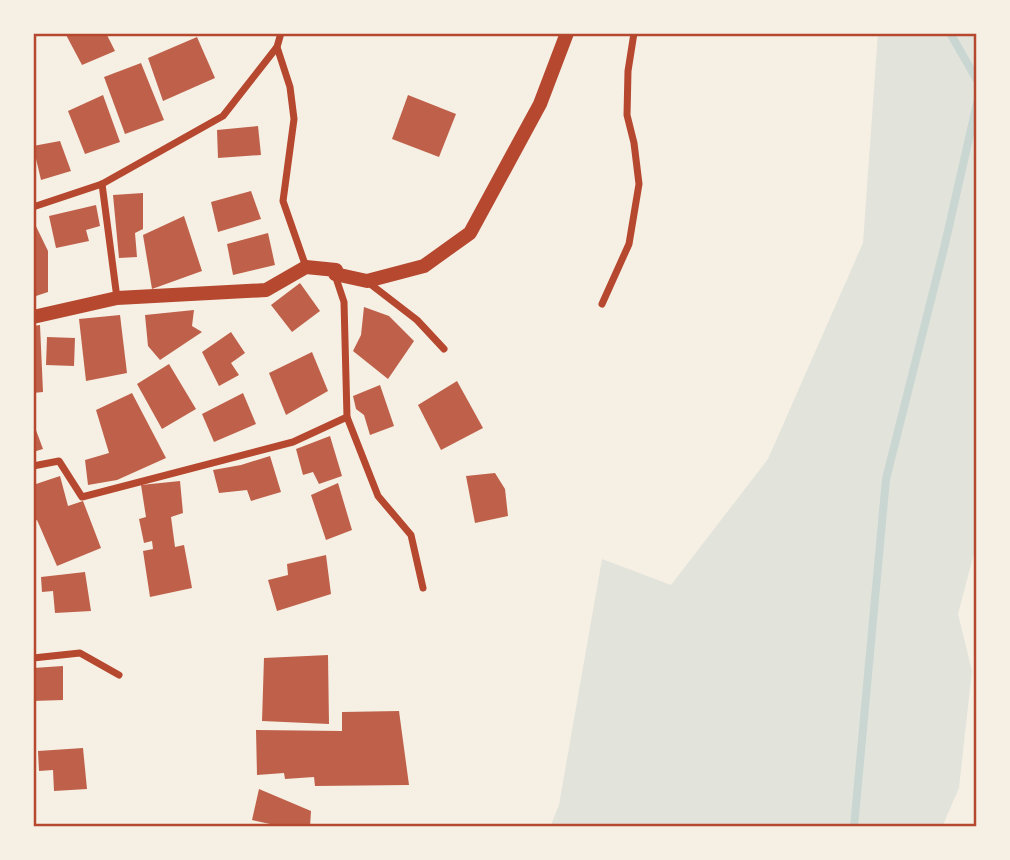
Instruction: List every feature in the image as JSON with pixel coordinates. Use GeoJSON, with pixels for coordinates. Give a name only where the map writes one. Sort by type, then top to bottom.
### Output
{"type":"FeatureCollection","features":[{"type":"Feature","properties":{"kind":"main road"},"geometry":{"type":"LineString","coordinates":[[33,317],[117,298],[266,290],[306,267],[336,270],[335,274],[367,281],[424,266],[470,233],[540,104],[567,33]]}},
{"type":"Feature","properties":{"kind":"street"},"geometry":{"type":"LineString","coordinates":[[33,207],[102,184],[223,116],[277,47],[281,33]]}},
{"type":"Feature","properties":{"kind":"street"},"geometry":{"type":"LineString","coordinates":[[603,304],[629,244],[639,184],[627,115],[628,71],[634,33]]}},
{"type":"Feature","properties":{"kind":"street"},"geometry":{"type":"LineString","coordinates":[[277,47],[290,87],[294,120],[283,201],[306,267]]}},
{"type":"Feature","properties":{"kind":"street"},"geometry":{"type":"LineString","coordinates":[[102,184],[117,298]]}},
{"type":"Feature","properties":{"kind":"street"},"geometry":{"type":"LineString","coordinates":[[335,274],[344,302],[347,417],[377,496],[411,535],[423,588]]}},
{"type":"Feature","properties":{"kind":"street"},"geometry":{"type":"LineString","coordinates":[[367,281],[417,320],[444,349]]}},
{"type":"Feature","properties":{"kind":"street"},"geometry":{"type":"LineString","coordinates":[[33,466],[59,461],[82,497],[293,442],[347,417]]}},
{"type":"Feature","properties":{"kind":"street"},"geometry":{"type":"LineString","coordinates":[[33,658],[80,653],[119,675]]}},
{"type":"Feature","properties":{"kind":"shaded area"},"geometry":{"type":"Polygon","coordinates":[[[878,33],[977,33],[977,542],[958,614],[972,671],[959,788],[942,827],[550,827],[559,805],[602,559],[671,585],[768,459],[863,243],[878,33]]]}},
{"type":"Feature","properties":{"kind":"building"},"geometry":{"type":"Polygon","coordinates":[[[65,33],[106,33],[115,51],[82,65],[65,33]]]}},
{"type":"Feature","properties":{"kind":"building"},"geometry":{"type":"Polygon","coordinates":[[[197,37],[215,78],[163,101],[148,58],[197,37]]]}},
{"type":"Feature","properties":{"kind":"building"},"geometry":{"type":"Polygon","coordinates":[[[141,63],[164,120],[125,134],[104,77],[141,63]]]}},
{"type":"Feature","properties":{"kind":"building"},"geometry":{"type":"Polygon","coordinates":[[[103,95],[120,142],[85,154],[68,111],[103,95]]]}},
{"type":"Feature","properties":{"kind":"building"},"geometry":{"type":"Polygon","coordinates":[[[408,95],[456,114],[439,157],[392,139],[408,95]]]}},
{"type":"Feature","properties":{"kind":"building"},"geometry":{"type":"Polygon","coordinates":[[[258,126],[261,155],[218,158],[217,130],[258,126]]]}},
{"type":"Feature","properties":{"kind":"building"},"geometry":{"type":"Polygon","coordinates":[[[60,141],[71,171],[41,180],[33,146],[60,141]]]}},
{"type":"Feature","properties":{"kind":"building"},"geometry":{"type":"Polygon","coordinates":[[[251,191],[261,219],[218,232],[211,202],[251,191]]]}},
{"type":"Feature","properties":{"kind":"building"},"geometry":{"type":"Polygon","coordinates":[[[143,193],[143,229],[135,233],[137,257],[119,258],[113,195],[143,193]]]}},
{"type":"Feature","properties":{"kind":"building"},"geometry":{"type":"Polygon","coordinates":[[[96,205],[100,226],[86,230],[89,241],[56,248],[49,216],[96,205]]]}},
{"type":"Feature","properties":{"kind":"building"},"geometry":{"type":"Polygon","coordinates":[[[184,216],[202,271],[152,289],[143,235],[184,216]]]}},
{"type":"Feature","properties":{"kind":"building"},"geometry":{"type":"Polygon","coordinates":[[[33,220],[48,251],[48,292],[33,297],[33,220]]]}},
{"type":"Feature","properties":{"kind":"building"},"geometry":{"type":"Polygon","coordinates":[[[268,233],[275,265],[233,275],[227,244],[268,233]]]}},
{"type":"Feature","properties":{"kind":"building"},"geometry":{"type":"Polygon","coordinates":[[[300,283],[320,311],[292,332],[271,305],[300,283]]]}},
{"type":"Feature","properties":{"kind":"building"},"geometry":{"type":"Polygon","coordinates":[[[364,307],[389,316],[414,341],[388,379],[353,351],[361,335],[364,307]]]}},
{"type":"Feature","properties":{"kind":"building"},"geometry":{"type":"Polygon","coordinates":[[[194,310],[192,326],[202,332],[160,360],[148,346],[145,315],[194,310]]]}},
{"type":"Feature","properties":{"kind":"building"},"geometry":{"type":"Polygon","coordinates":[[[120,315],[127,373],[86,381],[79,319],[120,315]]]}},
{"type":"Feature","properties":{"kind":"building"},"geometry":{"type":"Polygon","coordinates":[[[40,325],[43,392],[33,393],[33,326],[40,325]]]}},
{"type":"Feature","properties":{"kind":"building"},"geometry":{"type":"Polygon","coordinates":[[[231,332],[245,353],[231,363],[239,375],[219,386],[202,352],[231,332]]]}},
{"type":"Feature","properties":{"kind":"building"},"geometry":{"type":"Polygon","coordinates":[[[47,337],[75,338],[74,366],[46,365],[47,337]]]}},
{"type":"Feature","properties":{"kind":"building"},"geometry":{"type":"Polygon","coordinates":[[[312,352],[328,391],[286,415],[269,373],[312,352]]]}},
{"type":"Feature","properties":{"kind":"building"},"geometry":{"type":"Polygon","coordinates":[[[169,364],[196,409],[162,429],[137,384],[169,364]]]}},
{"type":"Feature","properties":{"kind":"building"},"geometry":{"type":"Polygon","coordinates":[[[457,381],[483,428],[441,450],[418,405],[457,381]]]}},
{"type":"Feature","properties":{"kind":"building"},"geometry":{"type":"Polygon","coordinates":[[[380,385],[394,426],[370,435],[364,415],[356,409],[353,396],[380,385]]]}},
{"type":"Feature","properties":{"kind":"building"},"geometry":{"type":"Polygon","coordinates":[[[132,393],[166,458],[117,480],[88,485],[85,460],[109,453],[96,410],[132,393]]]}},
{"type":"Feature","properties":{"kind":"building"},"geometry":{"type":"Polygon","coordinates":[[[243,393],[256,424],[214,442],[202,414],[243,393]]]}},
{"type":"Feature","properties":{"kind":"building"},"geometry":{"type":"Polygon","coordinates":[[[33,422],[43,449],[33,452],[33,422]]]}},
{"type":"Feature","properties":{"kind":"building"},"geometry":{"type":"Polygon","coordinates":[[[330,436],[342,476],[319,484],[313,472],[303,475],[296,449],[330,436]]]}},
{"type":"Feature","properties":{"kind":"building"},"geometry":{"type":"Polygon","coordinates":[[[270,456],[281,492],[251,501],[247,490],[219,493],[213,470],[270,456]]]}},
{"type":"Feature","properties":{"kind":"building"},"geometry":{"type":"Polygon","coordinates":[[[495,473],[505,489],[508,516],[475,523],[466,476],[495,473]]]}},
{"type":"Feature","properties":{"kind":"building"},"geometry":{"type":"Polygon","coordinates":[[[60,476],[68,506],[83,501],[101,548],[57,566],[37,520],[33,522],[33,485],[60,476]]]}},
{"type":"Feature","properties":{"kind":"building"},"geometry":{"type":"Polygon","coordinates":[[[180,481],[183,513],[171,517],[175,547],[184,545],[192,588],[150,597],[143,551],[153,549],[152,541],[144,543],[139,519],[146,517],[141,485],[180,481]]]}},
{"type":"Feature","properties":{"kind":"building"},"geometry":{"type":"Polygon","coordinates":[[[338,483],[352,530],[326,540],[311,495],[338,483]]]}},
{"type":"Feature","properties":{"kind":"building"},"geometry":{"type":"Polygon","coordinates":[[[326,555],[331,594],[277,611],[268,580],[288,575],[287,564],[326,555]]]}},
{"type":"Feature","properties":{"kind":"building"},"geometry":{"type":"Polygon","coordinates":[[[85,572],[91,611],[55,613],[53,591],[42,592],[41,577],[85,572]]]}},
{"type":"Feature","properties":{"kind":"building"},"geometry":{"type":"Polygon","coordinates":[[[328,655],[329,724],[262,721],[264,658],[328,655]]]}},
{"type":"Feature","properties":{"kind":"building"},"geometry":{"type":"Polygon","coordinates":[[[63,666],[63,700],[33,701],[33,668],[63,666]]]}},
{"type":"Feature","properties":{"kind":"building"},"geometry":{"type":"Polygon","coordinates":[[[399,711],[409,785],[315,786],[314,777],[285,779],[284,773],[257,775],[256,730],[342,731],[342,712],[399,711]]]}},
{"type":"Feature","properties":{"kind":"building"},"geometry":{"type":"Polygon","coordinates":[[[83,748],[87,789],[54,791],[53,770],[39,771],[38,751],[83,748]]]}},
{"type":"Feature","properties":{"kind":"building"},"geometry":{"type":"Polygon","coordinates":[[[259,789],[311,811],[310,827],[269,827],[270,824],[252,820],[259,789]]]}},
{"type":"Feature","properties":{"kind":"waterway"},"geometry":{"type":"LineString","coordinates":[[950,33],[977,80]]}},
{"type":"Feature","properties":{"kind":"waterway"},"geometry":{"type":"LineString","coordinates":[[854,827],[886,479],[977,103]]}}]}
